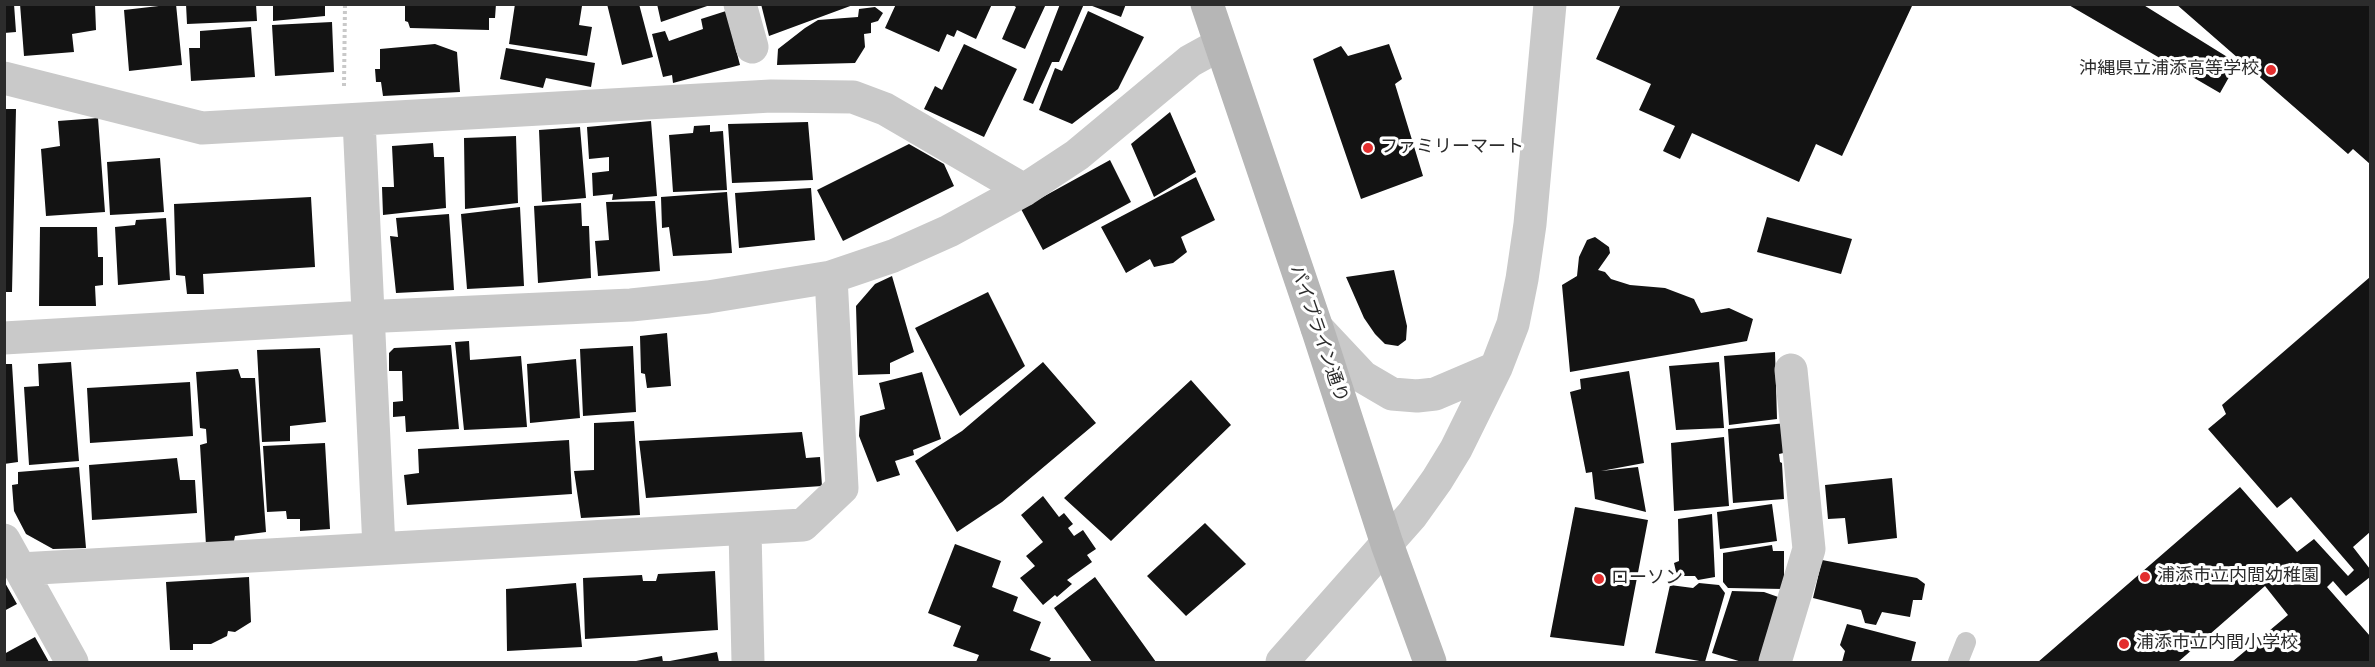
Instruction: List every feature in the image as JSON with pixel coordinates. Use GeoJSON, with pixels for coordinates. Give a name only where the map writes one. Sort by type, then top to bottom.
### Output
{"type":"FeatureCollection","features":[{"type":"Feature","properties":{"kind":"main road","name":"パイプライン通り"},"geometry":{"type":"LineString","coordinates":[[1213,23],[1317,328],[1387,544],[1430,663]]}},
{"type":"Feature","properties":{"kind":"street"},"geometry":{"type":"LineString","coordinates":[[740,4],[752,47]]}},
{"type":"Feature","properties":{"kind":"street"},"geometry":{"type":"LineString","coordinates":[[1282,663],[1412,515],[1456,449],[1496,368],[1513,324],[1524,268],[1550,4]]}},
{"type":"Feature","properties":{"kind":"street"},"geometry":{"type":"LineString","coordinates":[[4,338],[368,317],[631,305],[719,296],[831,277],[893,256],[939,235],[1024,190],[1077,156],[1190,61],[1213,23]]}},
{"type":"Feature","properties":{"kind":"street"},"geometry":{"type":"LineString","coordinates":[[4,78],[202,128],[771,96],[853,97],[885,109],[1024,190]]}},
{"type":"Feature","properties":{"kind":"street"},"geometry":{"type":"LineString","coordinates":[[351,120],[368,317],[379,548]]}},
{"type":"Feature","properties":{"kind":"street"},"geometry":{"type":"LineString","coordinates":[[20,570],[804,525],[842,488],[831,277]]}},
{"type":"Feature","properties":{"kind":"street"},"geometry":{"type":"LineString","coordinates":[[1317,328],[1364,377],[1392,394],[1417,396],[1435,394],[1496,368]]}},
{"type":"Feature","properties":{"kind":"street"},"geometry":{"type":"LineString","coordinates":[[1776,663],[1809,549],[1791,370]]}},
{"type":"Feature","properties":{"kind":"street"},"geometry":{"type":"LineString","coordinates":[[745,530],[748,663]]}},
{"type":"Feature","properties":{"kind":"street"},"geometry":{"type":"LineString","coordinates":[[4,540],[72,663]]}},
{"type":"Feature","properties":{"kind":"lane"},"geometry":{"type":"LineString","coordinates":[[1958,663],[1966,642]]}},
{"type":"Feature","properties":{"kind":"path"},"geometry":{"type":"LineString","coordinates":[[345,4],[351,120]]}},
{"type":"Feature","properties":{"kind":"building"},"geometry":{"type":"Polygon","coordinates":[[[4,4],[14,4],[16,32],[4,33],[4,4]]]}},
{"type":"Feature","properties":{"kind":"building"},"geometry":{"type":"Polygon","coordinates":[[[20,4],[95,4],[96,30],[72,34],[74,52],[24,56],[20,4]]]}},
{"type":"Feature","properties":{"kind":"building"},"geometry":{"type":"Polygon","coordinates":[[[176,4],[182,65],[129,71],[124,10],[176,4]]]}},
{"type":"Feature","properties":{"kind":"building"},"geometry":{"type":"Polygon","coordinates":[[[186,4],[256,4],[257,21],[187,24],[186,4]]]}},
{"type":"Feature","properties":{"kind":"building"},"geometry":{"type":"Polygon","coordinates":[[[273,4],[325,4],[325,16],[273,21],[273,4]]]}},
{"type":"Feature","properties":{"kind":"building"},"geometry":{"type":"Polygon","coordinates":[[[405,4],[496,4],[495,18],[489,18],[489,30],[410,28],[408,22],[405,21],[405,4]]]}},
{"type":"Feature","properties":{"kind":"building"},"geometry":{"type":"Polygon","coordinates":[[[515,4],[582,6],[579,25],[592,27],[587,56],[509,44],[515,4]]]}},
{"type":"Feature","properties":{"kind":"building"},"geometry":{"type":"Polygon","coordinates":[[[607,4],[639,4],[653,57],[622,65],[607,4]]]}},
{"type":"Feature","properties":{"kind":"building"},"geometry":{"type":"Polygon","coordinates":[[[657,4],[710,4],[710,5],[661,22],[657,4]]]}},
{"type":"Feature","properties":{"kind":"building"},"geometry":{"type":"Polygon","coordinates":[[[761,4],[853,4],[853,5],[769,36],[761,4]]]}},
{"type":"Feature","properties":{"kind":"building"},"geometry":{"type":"Polygon","coordinates":[[[896,4],[992,4],[976,39],[957,30],[954,37],[947,34],[939,52],[885,28],[896,4]]]}},
{"type":"Feature","properties":{"kind":"building"},"geometry":{"type":"Polygon","coordinates":[[[1011,4],[1046,4],[1025,49],[1002,39],[1016,7],[1011,4]]]}},
{"type":"Feature","properties":{"kind":"building"},"geometry":{"type":"Polygon","coordinates":[[[1060,4],[1084,4],[1059,62],[1052,62],[1033,104],[1023,100],[1060,4]]]}},
{"type":"Feature","properties":{"kind":"building"},"geometry":{"type":"Polygon","coordinates":[[[1087,4],[1126,4],[1121,17],[1087,4]]]}},
{"type":"Feature","properties":{"kind":"building"},"geometry":{"type":"Polygon","coordinates":[[[1621,4],[1909,4],[1912,6],[1842,156],[1816,144],[1799,182],[1692,133],[1680,159],[1663,151],[1675,126],[1639,110],[1651,84],[1596,59],[1621,4]]]}},
{"type":"Feature","properties":{"kind":"building"},"geometry":{"type":"Polygon","coordinates":[[[2067,4],[2142,4],[2237,63],[2220,93],[2067,4]]]}},
{"type":"Feature","properties":{"kind":"building"},"geometry":{"type":"Polygon","coordinates":[[[2176,4],[2370,4],[2370,164],[2353,149],[2348,154],[2176,4]]]}},
{"type":"Feature","properties":{"kind":"building"},"geometry":{"type":"Polygon","coordinates":[[[875,7],[883,13],[878,21],[871,23],[871,33],[864,34],[865,47],[855,63],[777,65],[778,49],[818,20],[858,17],[859,9],[875,7]]]}},
{"type":"Feature","properties":{"kind":"building"},"geometry":{"type":"Polygon","coordinates":[[[726,11],[740,65],[673,83],[672,75],[663,77],[652,34],[665,31],[669,41],[703,29],[701,19],[726,11]]]}},
{"type":"Feature","properties":{"kind":"building"},"geometry":{"type":"Polygon","coordinates":[[[1088,11],[1144,37],[1118,89],[1072,124],[1039,110],[1055,68],[1062,71],[1088,11]]]}},
{"type":"Feature","properties":{"kind":"building"},"geometry":{"type":"Polygon","coordinates":[[[332,22],[334,72],[275,76],[272,25],[332,22]]]}},
{"type":"Feature","properties":{"kind":"building"},"geometry":{"type":"Polygon","coordinates":[[[251,27],[255,77],[191,81],[189,48],[200,48],[200,31],[251,27]]]}},
{"type":"Feature","properties":{"kind":"building"},"geometry":{"type":"Polygon","coordinates":[[[435,44],[457,52],[460,92],[383,96],[381,82],[376,82],[375,69],[380,69],[380,49],[435,44]]]}},
{"type":"Feature","properties":{"kind":"building"},"geometry":{"type":"Polygon","coordinates":[[[964,44],[1017,69],[984,137],[924,109],[935,86],[942,90],[964,44]]]}},
{"type":"Feature","properties":{"kind":"building"},"geometry":{"type":"Polygon","coordinates":[[[1389,44],[1402,79],[1395,84],[1423,176],[1361,199],[1313,59],[1341,46],[1348,56],[1389,44]]]}},
{"type":"Feature","properties":{"kind":"building"},"geometry":{"type":"Polygon","coordinates":[[[506,48],[595,63],[591,87],[546,78],[543,88],[500,79],[506,48]]]}},
{"type":"Feature","properties":{"kind":"building"},"geometry":{"type":"Polygon","coordinates":[[[4,109],[16,109],[12,292],[4,292],[4,109]]]}},
{"type":"Feature","properties":{"kind":"building"},"geometry":{"type":"Polygon","coordinates":[[[1170,112],[1196,172],[1154,197],[1131,144],[1170,112]]]}},
{"type":"Feature","properties":{"kind":"building"},"geometry":{"type":"Polygon","coordinates":[[[98,118],[105,212],[46,216],[41,149],[60,146],[58,121],[98,118]]]}},
{"type":"Feature","properties":{"kind":"building"},"geometry":{"type":"Polygon","coordinates":[[[651,121],[657,196],[612,200],[613,194],[593,196],[592,173],[609,171],[609,157],[589,159],[587,127],[651,121]]]}},
{"type":"Feature","properties":{"kind":"building"},"geometry":{"type":"Polygon","coordinates":[[[808,122],[813,180],[732,183],[728,124],[808,122]]]}},
{"type":"Feature","properties":{"kind":"building"},"geometry":{"type":"Polygon","coordinates":[[[710,125],[710,132],[723,131],[727,190],[673,192],[669,135],[693,133],[694,126],[710,125]]]}},
{"type":"Feature","properties":{"kind":"building"},"geometry":{"type":"Polygon","coordinates":[[[580,127],[586,198],[542,202],[539,130],[580,127]]]}},
{"type":"Feature","properties":{"kind":"building"},"geometry":{"type":"Polygon","coordinates":[[[516,136],[518,203],[465,209],[464,138],[516,136]]]}},
{"type":"Feature","properties":{"kind":"building"},"geometry":{"type":"Polygon","coordinates":[[[433,143],[434,157],[444,157],[446,208],[383,215],[382,187],[394,187],[392,146],[433,143]]]}},
{"type":"Feature","properties":{"kind":"building"},"geometry":{"type":"Polygon","coordinates":[[[909,144],[944,164],[954,186],[843,241],[817,190],[909,144]]]}},
{"type":"Feature","properties":{"kind":"building"},"geometry":{"type":"Polygon","coordinates":[[[160,158],[164,212],[110,215],[107,162],[160,158]]]}},
{"type":"Feature","properties":{"kind":"building"},"geometry":{"type":"Polygon","coordinates":[[[1110,160],[1131,202],[1043,250],[1021,209],[1110,160]]]}},
{"type":"Feature","properties":{"kind":"building"},"geometry":{"type":"Polygon","coordinates":[[[1196,177],[1215,220],[1181,237],[1187,252],[1173,263],[1154,267],[1150,259],[1126,273],[1101,227],[1196,177]]]}},
{"type":"Feature","properties":{"kind":"building"},"geometry":{"type":"Polygon","coordinates":[[[811,188],[815,240],[739,248],[735,193],[811,188]]]}},
{"type":"Feature","properties":{"kind":"building"},"geometry":{"type":"Polygon","coordinates":[[[727,192],[732,253],[673,256],[669,227],[662,228],[661,197],[727,192]]]}},
{"type":"Feature","properties":{"kind":"building"},"geometry":{"type":"Polygon","coordinates":[[[311,197],[315,267],[203,274],[204,294],[187,294],[185,276],[176,275],[174,204],[311,197]]]}},
{"type":"Feature","properties":{"kind":"building"},"geometry":{"type":"Polygon","coordinates":[[[655,201],[660,271],[598,276],[595,241],[609,240],[606,202],[655,201]]]}},
{"type":"Feature","properties":{"kind":"building"},"geometry":{"type":"Polygon","coordinates":[[[581,203],[582,226],[589,226],[591,278],[538,283],[534,206],[581,203]]]}},
{"type":"Feature","properties":{"kind":"building"},"geometry":{"type":"Polygon","coordinates":[[[520,207],[524,286],[467,289],[461,214],[520,207]]]}},
{"type":"Feature","properties":{"kind":"building"},"geometry":{"type":"Polygon","coordinates":[[[449,214],[454,290],[396,293],[390,236],[398,237],[396,218],[449,214]]]}},
{"type":"Feature","properties":{"kind":"building"},"geometry":{"type":"Polygon","coordinates":[[[1767,217],[1852,239],[1841,274],[1757,252],[1767,217]]]}},
{"type":"Feature","properties":{"kind":"building"},"geometry":{"type":"Polygon","coordinates":[[[166,218],[170,280],[118,285],[115,227],[135,225],[136,220],[166,218]]]}},
{"type":"Feature","properties":{"kind":"building"},"geometry":{"type":"Polygon","coordinates":[[[40,227],[97,227],[98,257],[103,257],[103,285],[95,286],[96,306],[39,306],[40,227]]]}},
{"type":"Feature","properties":{"kind":"building"},"geometry":{"type":"Polygon","coordinates":[[[1595,237],[1609,247],[1610,253],[1598,270],[1605,272],[1611,279],[1630,285],[1665,288],[1694,299],[1701,313],[1729,308],[1753,319],[1747,341],[1570,372],[1562,285],[1577,276],[1579,257],[1587,240],[1595,237]]]}},
{"type":"Feature","properties":{"kind":"building"},"geometry":{"type":"Polygon","coordinates":[[[1394,270],[1407,326],[1406,340],[1398,346],[1385,344],[1375,334],[1364,318],[1346,277],[1394,270]]]}},
{"type":"Feature","properties":{"kind":"building"},"geometry":{"type":"Polygon","coordinates":[[[892,276],[914,352],[890,363],[890,374],[858,375],[856,306],[875,284],[892,276]]]}},
{"type":"Feature","properties":{"kind":"building"},"geometry":{"type":"Polygon","coordinates":[[[2370,277],[2370,532],[2353,547],[2370,569],[2370,577],[2346,596],[2333,581],[2327,587],[2370,636],[2370,662],[2232,662],[2288,615],[2265,586],[2178,662],[2038,662],[2240,487],[2297,552],[2314,539],[2348,576],[2354,570],[2291,497],[2277,508],[2208,429],[2226,414],[2222,405],[2370,277]]]}},
{"type":"Feature","properties":{"kind":"building"},"geometry":{"type":"Polygon","coordinates":[[[988,292],[1025,366],[960,416],[915,328],[988,292]]]}},
{"type":"Feature","properties":{"kind":"building"},"geometry":{"type":"Polygon","coordinates":[[[667,333],[671,386],[647,388],[645,374],[641,373],[640,336],[667,333]]]}},
{"type":"Feature","properties":{"kind":"building"},"geometry":{"type":"Polygon","coordinates":[[[469,341],[470,360],[521,356],[527,427],[464,430],[455,342],[469,341]]]}},
{"type":"Feature","properties":{"kind":"building"},"geometry":{"type":"Polygon","coordinates":[[[451,345],[459,429],[406,432],[405,416],[393,417],[393,402],[403,401],[402,371],[389,371],[389,353],[394,348],[451,345]]]}},
{"type":"Feature","properties":{"kind":"building"},"geometry":{"type":"Polygon","coordinates":[[[633,346],[636,412],[583,416],[580,349],[633,346]]]}},
{"type":"Feature","properties":{"kind":"building"},"geometry":{"type":"Polygon","coordinates":[[[320,348],[326,422],[290,426],[290,441],[262,442],[257,350],[320,348]]]}},
{"type":"Feature","properties":{"kind":"building"},"geometry":{"type":"Polygon","coordinates":[[[1775,352],[1777,419],[1729,425],[1724,356],[1775,352]]]}},
{"type":"Feature","properties":{"kind":"building"},"geometry":{"type":"Polygon","coordinates":[[[576,359],[580,418],[530,423],[527,364],[576,359]]]}},
{"type":"Feature","properties":{"kind":"building"},"geometry":{"type":"Polygon","coordinates":[[[71,362],[79,461],[29,465],[24,387],[39,386],[38,364],[71,362]]]}},
{"type":"Feature","properties":{"kind":"building"},"geometry":{"type":"Polygon","coordinates":[[[1043,362],[1096,423],[1002,502],[957,532],[915,461],[962,431],[1043,362]]]}},
{"type":"Feature","properties":{"kind":"building"},"geometry":{"type":"Polygon","coordinates":[[[1719,362],[1724,428],[1676,430],[1669,366],[1719,362]]]}},
{"type":"Feature","properties":{"kind":"building"},"geometry":{"type":"Polygon","coordinates":[[[4,364],[12,364],[18,462],[4,464],[4,364]]]}},
{"type":"Feature","properties":{"kind":"building"},"geometry":{"type":"Polygon","coordinates":[[[238,369],[241,378],[255,378],[266,532],[235,536],[234,541],[206,545],[200,445],[207,443],[206,429],[200,428],[196,372],[238,369]]]}},
{"type":"Feature","properties":{"kind":"building"},"geometry":{"type":"Polygon","coordinates":[[[1629,371],[1644,463],[1601,471],[1638,467],[1646,512],[1595,499],[1592,472],[1586,473],[1570,392],[1581,389],[1580,379],[1629,371]]]}},
{"type":"Feature","properties":{"kind":"building"},"geometry":{"type":"Polygon","coordinates":[[[922,372],[941,439],[913,450],[914,455],[895,461],[900,475],[877,482],[859,436],[860,416],[885,409],[879,383],[922,372]]]}},
{"type":"Feature","properties":{"kind":"building"},"geometry":{"type":"Polygon","coordinates":[[[1191,380],[1231,425],[1111,541],[1064,498],[1191,380]]]}},
{"type":"Feature","properties":{"kind":"building"},"geometry":{"type":"Polygon","coordinates":[[[190,382],[193,436],[90,443],[87,388],[190,382]]]}},
{"type":"Feature","properties":{"kind":"building"},"geometry":{"type":"Polygon","coordinates":[[[634,421],[640,515],[581,518],[574,471],[594,470],[594,423],[634,421]]]}},
{"type":"Feature","properties":{"kind":"building"},"geometry":{"type":"Polygon","coordinates":[[[1786,423],[1788,452],[1779,454],[1782,463],[1784,499],[1733,503],[1728,429],[1786,423]]]}},
{"type":"Feature","properties":{"kind":"building"},"geometry":{"type":"Polygon","coordinates":[[[802,432],[806,458],[820,457],[822,486],[646,498],[639,441],[802,432]]]}},
{"type":"Feature","properties":{"kind":"building"},"geometry":{"type":"Polygon","coordinates":[[[1724,437],[1729,506],[1674,511],[1671,443],[1724,437]]]}},
{"type":"Feature","properties":{"kind":"building"},"geometry":{"type":"Polygon","coordinates":[[[569,440],[572,494],[407,505],[404,475],[419,473],[418,449],[569,440]]]}},
{"type":"Feature","properties":{"kind":"building"},"geometry":{"type":"Polygon","coordinates":[[[325,443],[330,529],[300,531],[300,519],[287,519],[286,511],[267,512],[263,446],[325,443]]]}},
{"type":"Feature","properties":{"kind":"building"},"geometry":{"type":"Polygon","coordinates":[[[177,458],[180,480],[195,480],[197,513],[92,520],[89,465],[177,458]]]}},
{"type":"Feature","properties":{"kind":"building"},"geometry":{"type":"Polygon","coordinates":[[[79,467],[86,548],[53,549],[26,534],[14,511],[12,485],[18,484],[18,472],[79,467]]]}},
{"type":"Feature","properties":{"kind":"building"},"geometry":{"type":"Polygon","coordinates":[[[1892,478],[1897,538],[1848,544],[1845,518],[1828,519],[1825,485],[1892,478]]]}},
{"type":"Feature","properties":{"kind":"building"},"geometry":{"type":"Polygon","coordinates":[[[1043,496],[1059,517],[1064,513],[1073,524],[1068,528],[1074,536],[1083,530],[1096,549],[1087,555],[1092,562],[1067,580],[1072,584],[1043,605],[1020,578],[1035,566],[1026,556],[1043,542],[1021,515],[1043,496]]]}},
{"type":"Feature","properties":{"kind":"building"},"geometry":{"type":"Polygon","coordinates":[[[1772,504],[1777,541],[1720,549],[1717,512],[1772,504]]]}},
{"type":"Feature","properties":{"kind":"building","name":"ローソン"},"geometry":{"type":"Polygon","coordinates":[[[1575,507],[1648,520],[1624,646],[1550,637],[1575,507]]]}},
{"type":"Feature","properties":{"kind":"building"},"geometry":{"type":"Polygon","coordinates":[[[1712,514],[1715,577],[1698,580],[1695,576],[1677,576],[1674,563],[1679,561],[1678,519],[1712,514]]]}},
{"type":"Feature","properties":{"kind":"building"},"geometry":{"type":"Polygon","coordinates":[[[1205,523],[1246,564],[1186,616],[1147,576],[1205,523]]]}},
{"type":"Feature","properties":{"kind":"building"},"geometry":{"type":"Polygon","coordinates":[[[955,544],[1001,561],[992,587],[1018,597],[1013,611],[1041,622],[1030,650],[1051,658],[1049,662],[976,662],[979,655],[953,646],[961,626],[928,613],[955,544]]]}},
{"type":"Feature","properties":{"kind":"building"},"geometry":{"type":"Polygon","coordinates":[[[1772,545],[1773,551],[1784,551],[1784,589],[1728,588],[1723,582],[1723,553],[1772,545]]]}},
{"type":"Feature","properties":{"kind":"building"},"geometry":{"type":"Polygon","coordinates":[[[1822,560],[1917,578],[1925,584],[1922,600],[1913,600],[1910,617],[1882,612],[1876,625],[1865,623],[1861,610],[1813,598],[1822,560]]]}},
{"type":"Feature","properties":{"kind":"building"},"geometry":{"type":"Polygon","coordinates":[[[715,571],[718,630],[585,639],[583,578],[642,575],[643,581],[656,581],[658,574],[715,571]]]}},
{"type":"Feature","properties":{"kind":"building"},"geometry":{"type":"Polygon","coordinates":[[[249,577],[251,622],[235,632],[228,631],[227,636],[211,644],[193,644],[193,650],[170,650],[166,582],[249,577]]]}},
{"type":"Feature","properties":{"kind":"building"},"geometry":{"type":"Polygon","coordinates":[[[1095,577],[1156,662],[1092,662],[1054,608],[1095,577]]]}},
{"type":"Feature","properties":{"kind":"building"},"geometry":{"type":"Polygon","coordinates":[[[4,581],[17,604],[4,611],[4,581]]]}},
{"type":"Feature","properties":{"kind":"building"},"geometry":{"type":"Polygon","coordinates":[[[576,583],[582,647],[507,651],[506,589],[576,583]]]}},
{"type":"Feature","properties":{"kind":"building"},"geometry":{"type":"Polygon","coordinates":[[[1699,583],[1719,585],[1725,593],[1705,662],[1655,653],[1670,585],[1693,588],[1699,583]]]}},
{"type":"Feature","properties":{"kind":"building"},"geometry":{"type":"Polygon","coordinates":[[[1732,591],[1764,592],[1781,598],[1759,662],[1742,662],[1712,653],[1732,591]]]}},
{"type":"Feature","properties":{"kind":"building"},"geometry":{"type":"Polygon","coordinates":[[[1847,624],[1916,642],[1911,662],[1842,662],[1845,651],[1840,645],[1847,624]]]}},
{"type":"Feature","properties":{"kind":"building"},"geometry":{"type":"Polygon","coordinates":[[[35,637],[49,662],[4,662],[4,654],[35,637]]]}},
{"type":"Feature","properties":{"kind":"building"},"geometry":{"type":"Polygon","coordinates":[[[717,652],[719,662],[670,662],[670,661],[717,652]]]}},
{"type":"Feature","properties":{"kind":"building"},"geometry":{"type":"Polygon","coordinates":[[[662,656],[663,662],[636,661],[662,656]]]}},
{"type":"Feature","properties":{"kind":"place","name":"沖縄県立浦添高等学校"},"geometry":{"type":"Point","coordinates":[2271,70]}},
{"type":"Feature","properties":{"kind":"place","name":"ファミリーマート"},"geometry":{"type":"Point","coordinates":[1368,148]}},
{"type":"Feature","properties":{"kind":"place","name":"浦添市立内間幼稚園"},"geometry":{"type":"Point","coordinates":[2145,577]}},
{"type":"Feature","properties":{"kind":"place","name":"ローソン"},"geometry":{"type":"Point","coordinates":[1599,579]}},
{"type":"Feature","properties":{"kind":"place","name":"浦添市立内間小学校"},"geometry":{"type":"Point","coordinates":[2124,644]}}]}
